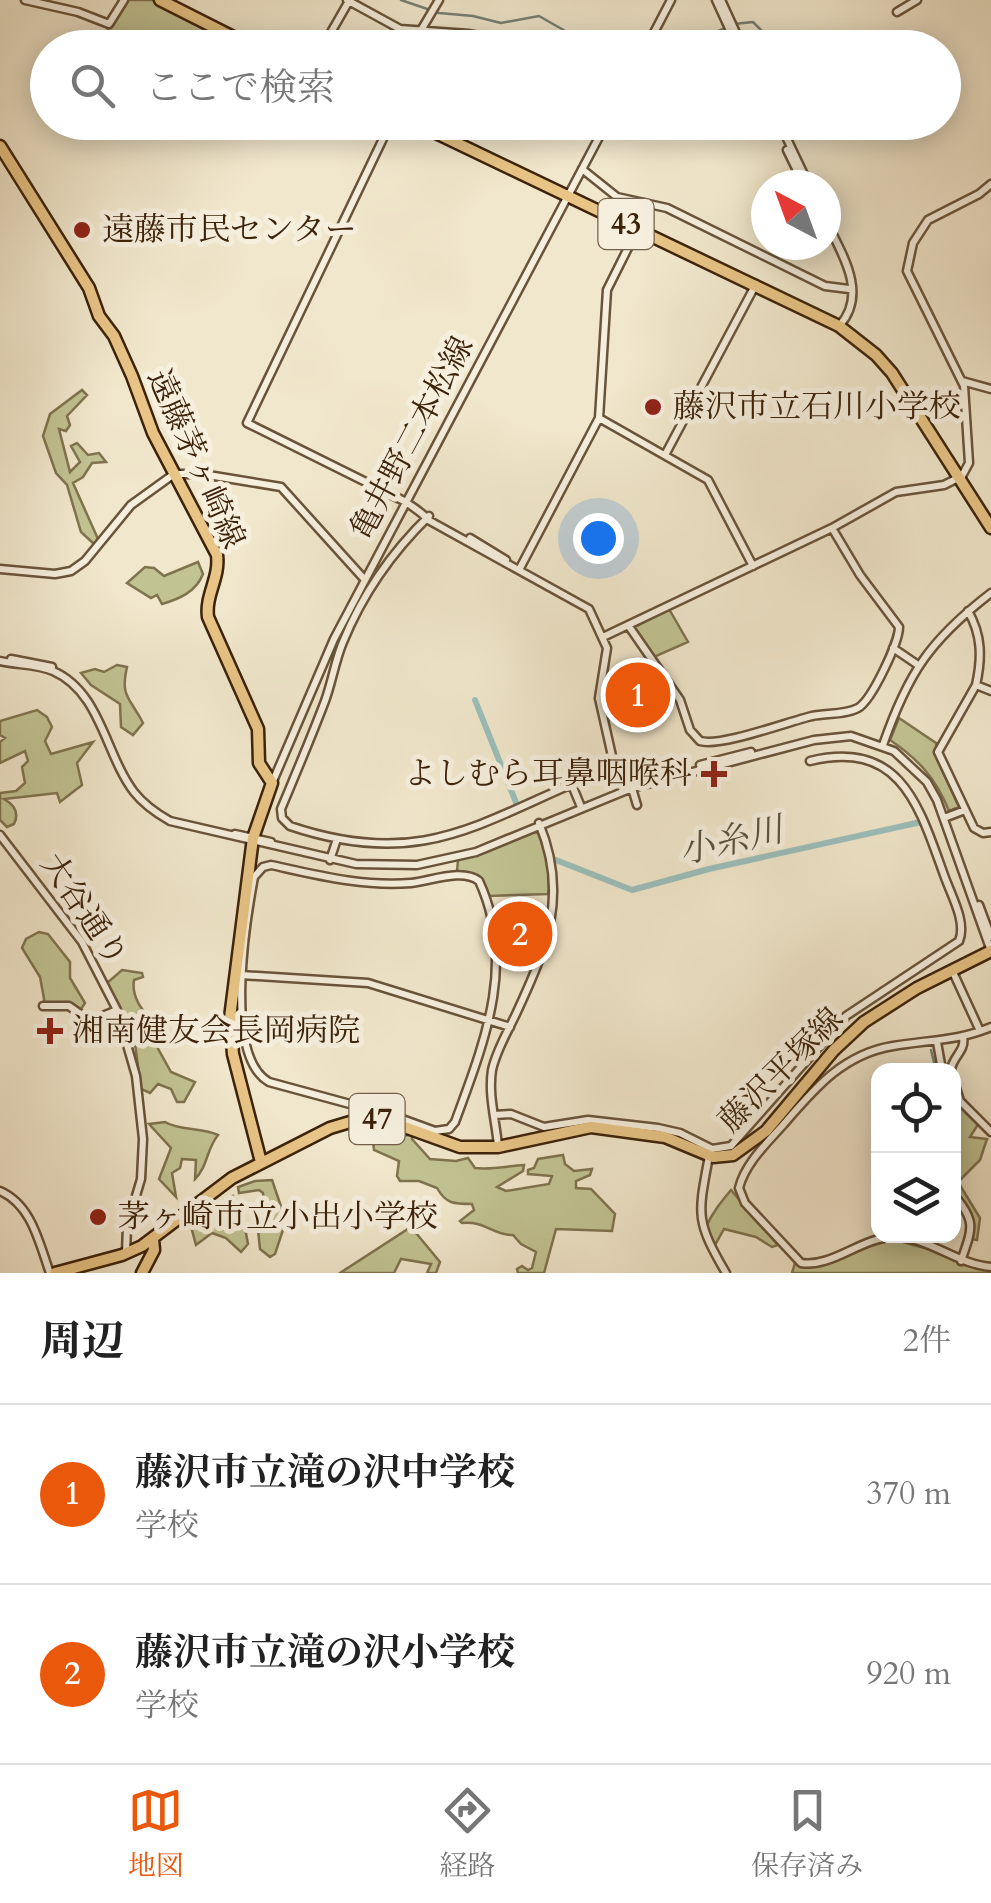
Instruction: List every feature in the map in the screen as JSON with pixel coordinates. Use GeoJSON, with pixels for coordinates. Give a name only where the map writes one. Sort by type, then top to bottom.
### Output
{"type":"FeatureCollection","features":[{"type":"Feature","properties":{"kind":"main road"},"geometry":{"type":"LineString","coordinates":[[156,0],[212,30]]}},
{"type":"Feature","properties":{"kind":"main road"},"geometry":{"type":"LineString","coordinates":[[156,0],[217,30]]}},
{"type":"Feature","properties":{"kind":"main road","name":"43"},"geometry":{"type":"LineString","coordinates":[[451,140],[569,194]]}},
{"type":"Feature","properties":{"kind":"main road","name":"43"},"geometry":{"type":"LineString","coordinates":[[460,140],[840,324],[868,343],[894,371],[991,524]]}},
{"type":"Feature","properties":{"kind":"main road","name":"遠藤茅ヶ崎線"},"geometry":{"type":"LineString","coordinates":[[0,146],[89,288],[100,316],[118,343],[153,434],[218,555],[218,572],[207,604],[208,617],[253,717],[259,735],[259,764],[272,783]]}},
{"type":"Feature","properties":{"kind":"main road"},"geometry":{"type":"LineString","coordinates":[[261,1162],[230,1031],[230,1006],[252,840],[272,783]]}},
{"type":"Feature","properties":{"kind":"main road","name":"藤沢平塚線"},"geometry":{"type":"LineString","coordinates":[[709,1156],[727,1157],[742,1150],[779,1116],[853,1032],[935,978],[991,951]]}},
{"type":"Feature","properties":{"kind":"main road","name":"47"},"geometry":{"type":"LineString","coordinates":[[52,1273],[126,1253],[153,1239],[209,1193],[261,1162],[338,1124],[360,1118],[385,1120],[460,1147],[498,1148],[591,1127],[656,1135],[682,1142],[709,1156]]}},
{"type":"Feature","properties":{"kind":"main road"},"geometry":{"type":"LineString","coordinates":[[142,1273],[154,1250],[153,1239]]}},
{"type":"Feature","properties":{"kind":"street"},"geometry":{"type":"LineString","coordinates":[[25,0],[78,12],[109,24],[124,0]]}},
{"type":"Feature","properties":{"kind":"street"},"geometry":{"type":"LineString","coordinates":[[332,30],[348,0],[388,24],[412,30]]}},
{"type":"Feature","properties":{"kind":"street"},"geometry":{"type":"LineString","coordinates":[[421,30],[439,0]]}},
{"type":"Feature","properties":{"kind":"street"},"geometry":{"type":"LineString","coordinates":[[655,30],[671,0]]}},
{"type":"Feature","properties":{"kind":"street"},"geometry":{"type":"LineString","coordinates":[[718,0],[732,30]]}},
{"type":"Feature","properties":{"kind":"street"},"geometry":{"type":"LineString","coordinates":[[896,12],[917,0]]}},
{"type":"Feature","properties":{"kind":"street"},"geometry":{"type":"LineString","coordinates":[[382,140],[247,424],[407,502],[589,608],[604,636],[607,656],[599,698],[612,756],[603,771],[456,835],[388,845],[337,839],[290,826],[282,818],[281,808],[327,697],[349,630],[384,564],[428,517]]}},
{"type":"Feature","properties":{"kind":"street","name":"亀井野二本松線"},"geometry":{"type":"LineString","coordinates":[[272,783],[328,652],[598,140]]}},
{"type":"Feature","properties":{"kind":"street"},"geometry":{"type":"LineString","coordinates":[[785,140],[799,170]]}},
{"type":"Feature","properties":{"kind":"street"},"geometry":{"type":"LineString","coordinates":[[582,170],[617,198],[668,208],[825,286],[849,290]]}},
{"type":"Feature","properties":{"kind":"street"},"geometry":{"type":"LineString","coordinates":[[604,636],[832,528],[898,491],[944,485],[961,477],[969,463],[962,381],[907,271],[913,243],[924,224],[991,184]]}},
{"type":"Feature","properties":{"kind":"street"},"geometry":{"type":"LineString","coordinates":[[519,570],[599,418],[607,290],[639,228]]}},
{"type":"Feature","properties":{"kind":"street"},"geometry":{"type":"LineString","coordinates":[[840,324],[852,300],[853,282],[841,255]]}},
{"type":"Feature","properties":{"kind":"street"},"geometry":{"type":"LineString","coordinates":[[840,324],[849,290],[841,260]]}},
{"type":"Feature","properties":{"kind":"street"},"geometry":{"type":"LineString","coordinates":[[665,455],[756,284]]}},
{"type":"Feature","properties":{"kind":"street"},"geometry":{"type":"LineString","coordinates":[[962,381],[991,389]]}},
{"type":"Feature","properties":{"kind":"street"},"geometry":{"type":"LineString","coordinates":[[599,418],[711,484],[753,566]]}},
{"type":"Feature","properties":{"kind":"street"},"geometry":{"type":"LineString","coordinates":[[0,569],[55,574],[72,571],[85,561],[126,510],[174,474],[224,476],[282,487],[366,580]]}},
{"type":"Feature","properties":{"kind":"street"},"geometry":{"type":"LineString","coordinates":[[628,625],[680,700],[692,735],[706,744],[854,710],[868,699],[899,633],[897,622],[860,575],[832,528]]}},
{"type":"Feature","properties":{"kind":"street"},"geometry":{"type":"LineString","coordinates":[[884,744],[894,712],[918,665],[939,638],[991,593]]}},
{"type":"Feature","properties":{"kind":"street"},"geometry":{"type":"LineString","coordinates":[[968,611],[980,640],[976,684],[938,752],[974,828],[991,832]]}},
{"type":"Feature","properties":{"kind":"street"},"geometry":{"type":"LineString","coordinates":[[894,648],[918,665]]}},
{"type":"Feature","properties":{"kind":"street"},"geometry":{"type":"LineString","coordinates":[[0,659],[45,668],[74,685],[88,702],[131,788],[154,811],[186,826],[374,866],[435,862],[476,852],[538,822],[632,786],[830,733],[852,733],[884,744],[916,768],[936,797],[991,951]]}},
{"type":"Feature","properties":{"kind":"street"},"geometry":{"type":"LineString","coordinates":[[976,684],[991,691]]}},
{"type":"Feature","properties":{"kind":"street"},"geometry":{"type":"LineString","coordinates":[[632,786],[814,740],[851,736],[884,744]]}},
{"type":"Feature","properties":{"kind":"street"},"geometry":{"type":"LineString","coordinates":[[496,1115],[511,1114],[544,1127],[588,1120],[658,1128],[718,1149],[736,1142],[846,1016],[955,945],[962,928],[920,808],[902,782],[871,761],[847,756],[815,759],[814,740]]}},
{"type":"Feature","properties":{"kind":"street"},"geometry":{"type":"LineString","coordinates":[[572,784],[580,805]]}},
{"type":"Feature","properties":{"kind":"street"},"geometry":{"type":"LineString","coordinates":[[632,786],[637,805]]}},
{"type":"Feature","properties":{"kind":"street"},"geometry":{"type":"LineString","coordinates":[[946,817],[965,810]]}},
{"type":"Feature","properties":{"kind":"street"},"geometry":{"type":"LineString","coordinates":[[498,1148],[492,1071],[540,958],[552,908],[551,853],[538,822]]}},
{"type":"Feature","properties":{"kind":"street","name":"大谷通り"},"geometry":{"type":"LineString","coordinates":[[0,835],[82,942],[117,1010],[136,1076],[143,1139],[141,1179],[128,1220],[126,1253]]}},
{"type":"Feature","properties":{"kind":"street"},"geometry":{"type":"LineString","coordinates":[[331,858],[337,839]]}},
{"type":"Feature","properties":{"kind":"street"},"geometry":{"type":"LineString","coordinates":[[252,840],[292,846],[331,858]]}},
{"type":"Feature","properties":{"kind":"street"},"geometry":{"type":"LineString","coordinates":[[263,866],[374,884],[468,875],[481,885],[496,943],[497,981],[490,1020],[455,1122],[445,1131],[435,1131],[262,1078],[242,1024],[241,975],[253,881],[263,866]]}},
{"type":"Feature","properties":{"kind":"street"},"geometry":{"type":"LineString","coordinates":[[954,905],[974,898]]}},
{"type":"Feature","properties":{"kind":"street"},"geometry":{"type":"LineString","coordinates":[[974,898],[991,937]]}},
{"type":"Feature","properties":{"kind":"street"},"geometry":{"type":"LineString","coordinates":[[927,964],[935,978]]}},
{"type":"Feature","properties":{"kind":"street"},"geometry":{"type":"LineString","coordinates":[[952,970],[980,1031]]}},
{"type":"Feature","properties":{"kind":"street"},"geometry":{"type":"LineString","coordinates":[[241,975],[368,983],[510,1026]]}},
{"type":"Feature","properties":{"kind":"street"},"geometry":{"type":"LineString","coordinates":[[43,1006],[69,1006],[90,1020],[117,1010]]}},
{"type":"Feature","properties":{"kind":"street"},"geometry":{"type":"LineString","coordinates":[[991,1026],[964,1038],[879,1049],[845,1064],[817,1086],[753,1160],[740,1184],[742,1199],[800,1263],[815,1263],[879,1239],[895,1237],[918,1240],[961,1261],[991,1267]]}},
{"type":"Feature","properties":{"kind":"street"},"geometry":{"type":"LineString","coordinates":[[952,1063],[964,1046],[964,1038]]}},
{"type":"Feature","properties":{"kind":"street"},"geometry":{"type":"LineString","coordinates":[[937,1042],[941,1063]]}},
{"type":"Feature","properties":{"kind":"street"},"geometry":{"type":"LineString","coordinates":[[961,1102],[991,1132]]}},
{"type":"Feature","properties":{"kind":"street"},"geometry":{"type":"LineString","coordinates":[[767,1106],[779,1116]]}},
{"type":"Feature","properties":{"kind":"street"},"geometry":{"type":"LineString","coordinates":[[742,1150],[753,1160]]}},
{"type":"Feature","properties":{"kind":"street"},"geometry":{"type":"LineString","coordinates":[[709,1156],[700,1208],[703,1232],[726,1273]]}},
{"type":"Feature","properties":{"kind":"street"},"geometry":{"type":"LineString","coordinates":[[0,1192],[16,1200],[26,1212],[52,1273]]}},
{"type":"Feature","properties":{"kind":"street"},"geometry":{"type":"LineString","coordinates":[[961,1204],[972,1224],[961,1261]]}},
{"type":"Feature","properties":{"kind":"green space"},"geometry":{"type":"Polygon","coordinates":[[[124,0],[153,0],[210,30],[108,30],[124,0]]]}},
{"type":"Feature","properties":{"kind":"green space"},"geometry":{"type":"Polygon","coordinates":[[[82,390],[87,395],[67,416],[70,425],[66,431],[59,429],[70,472],[80,462],[71,446],[77,443],[88,455],[99,453],[106,462],[92,463],[83,477],[73,483],[98,539],[95,545],[81,532],[67,485],[56,473],[43,436],[50,414],[82,390]]]}},
{"type":"Feature","properties":{"kind":"green space"},"geometry":{"type":"Polygon","coordinates":[[[198,562],[203,574],[196,586],[162,604],[157,595],[151,598],[127,583],[145,567],[164,576],[198,562]]]}},
{"type":"Feature","properties":{"kind":"green space"},"geometry":{"type":"Polygon","coordinates":[[[669,609],[688,642],[654,657],[633,628],[669,609]]]}},
{"type":"Feature","properties":{"kind":"green space"},"geometry":{"type":"Polygon","coordinates":[[[117,665],[127,667],[126,691],[143,723],[133,735],[121,727],[120,704],[91,685],[81,673],[95,669],[104,672],[117,665]]]}},
{"type":"Feature","properties":{"kind":"green space"},"geometry":{"type":"Polygon","coordinates":[[[37,710],[52,727],[45,741],[51,754],[93,742],[77,763],[82,785],[60,802],[57,793],[4,799],[16,812],[14,824],[7,827],[0,820],[0,793],[16,791],[25,783],[22,767],[28,761],[25,751],[0,763],[0,742],[5,738],[0,735],[0,721],[37,710]]]}},
{"type":"Feature","properties":{"kind":"green space"},"geometry":{"type":"Polygon","coordinates":[[[899,718],[936,743],[938,761],[959,807],[949,811],[925,770],[890,740],[899,718]]]}},
{"type":"Feature","properties":{"kind":"green space"},"geometry":{"type":"Polygon","coordinates":[[[532,831],[538,833],[546,856],[548,894],[489,896],[475,874],[457,871],[458,860],[532,831]]]}},
{"type":"Feature","properties":{"kind":"green space"},"geometry":{"type":"Polygon","coordinates":[[[39,932],[48,934],[70,962],[70,978],[85,1003],[79,1012],[69,1005],[45,1004],[40,977],[22,948],[26,939],[39,932]]]}},
{"type":"Feature","properties":{"kind":"green space"},"geometry":{"type":"Polygon","coordinates":[[[122,970],[142,973],[143,977],[134,980],[134,993],[156,1026],[151,1036],[171,1072],[195,1082],[184,1102],[177,1102],[171,1089],[158,1084],[150,1093],[141,1089],[134,1036],[138,1032],[134,1026],[123,1025],[107,983],[122,970]]]}},
{"type":"Feature","properties":{"kind":"green space"},"geometry":{"type":"Polygon","coordinates":[[[961,1104],[979,1123],[970,1137],[987,1139],[980,1160],[961,1179],[961,1104]]]}},
{"type":"Feature","properties":{"kind":"green space"},"geometry":{"type":"Polygon","coordinates":[[[165,1122],[218,1135],[195,1179],[196,1160],[182,1159],[180,1168],[172,1173],[176,1197],[159,1179],[171,1148],[149,1124],[165,1122]]]}},
{"type":"Feature","properties":{"kind":"green space"},"geometry":{"type":"Polygon","coordinates":[[[371,1129],[383,1142],[391,1143],[396,1133],[413,1134],[412,1139],[430,1159],[468,1158],[475,1168],[524,1165],[523,1171],[497,1187],[506,1191],[549,1184],[552,1176],[528,1174],[528,1170],[534,1168],[538,1159],[563,1155],[565,1164],[574,1171],[592,1169],[590,1175],[576,1181],[576,1188],[591,1189],[615,1214],[612,1231],[556,1229],[544,1273],[518,1273],[522,1266],[532,1268],[536,1252],[513,1235],[462,1223],[474,1210],[472,1204],[451,1202],[437,1188],[419,1181],[400,1181],[399,1161],[374,1150],[373,1142],[364,1136],[371,1129]]]}},
{"type":"Feature","properties":{"kind":"green space"},"geometry":{"type":"Polygon","coordinates":[[[272,1180],[286,1221],[275,1254],[270,1257],[260,1249],[257,1220],[263,1193],[239,1193],[238,1187],[272,1180]]]}},
{"type":"Feature","properties":{"kind":"green space"},"geometry":{"type":"Polygon","coordinates":[[[961,1187],[980,1218],[977,1240],[972,1239],[971,1217],[961,1198],[961,1187]]]}},
{"type":"Feature","properties":{"kind":"green space"},"geometry":{"type":"Polygon","coordinates":[[[731,1190],[778,1245],[772,1247],[756,1237],[724,1229],[715,1245],[706,1227],[731,1190]]]}},
{"type":"Feature","properties":{"kind":"green space"},"geometry":{"type":"Polygon","coordinates":[[[233,1196],[241,1207],[248,1244],[241,1252],[226,1238],[212,1233],[196,1245],[189,1219],[197,1214],[217,1219],[228,1211],[225,1201],[233,1196]]]}},
{"type":"Feature","properties":{"kind":"green space"},"geometry":{"type":"Polygon","coordinates":[[[411,1227],[440,1262],[436,1273],[427,1273],[431,1264],[401,1259],[394,1273],[340,1273],[411,1227]]]}},
{"type":"Feature","properties":{"kind":"green space"},"geometry":{"type":"Polygon","coordinates":[[[879,1243],[904,1243],[991,1273],[792,1273],[795,1263],[832,1259],[879,1243]]]}},
{"type":"Feature","properties":{"kind":"waterway"},"geometry":{"type":"LineString","coordinates":[[401,0],[439,13],[501,23],[539,16],[564,30]]}},
{"type":"Feature","properties":{"kind":"waterway"},"geometry":{"type":"LineString","coordinates":[[734,24],[753,22],[761,30]]}},
{"type":"Feature","properties":{"kind":"waterway"},"geometry":{"type":"LineString","coordinates":[[721,30],[727,27]]}},
{"type":"Feature","properties":{"kind":"waterway","name":"小糸川"},"geometry":{"type":"LineString","coordinates":[[475,700],[517,805]]}},
{"type":"Feature","properties":{"kind":"waterway","name":"小糸川"},"geometry":{"type":"LineString","coordinates":[[556,860],[632,890],[921,822]]}},
{"type":"Feature","properties":{"kind":"waterway"},"geometry":{"type":"LineString","coordinates":[[931,1050],[934,1063]]}},
{"type":"Feature","properties":{"kind":"place","name":"遠藤市民センター"},"geometry":{"type":"Point","coordinates":[82,230]}},
{"type":"Feature","properties":{"kind":"place","name":"藤沢市立石川小学校"},"geometry":{"type":"Point","coordinates":[653,407]}},
{"type":"Feature","properties":{"kind":"place","name":"藤沢市立滝の沢中学校"},"geometry":{"type":"Point","coordinates":[638,695]}},
{"type":"Feature","properties":{"kind":"place","name":"よしむら耳鼻咽喉科"},"geometry":{"type":"Point","coordinates":[714,774]}},
{"type":"Feature","properties":{"kind":"place","name":"藤沢市立滝の沢小学校"},"geometry":{"type":"Point","coordinates":[520,934]}},
{"type":"Feature","properties":{"kind":"place","name":"湘南健友会長岡病院"},"geometry":{"type":"Point","coordinates":[50,1031]}},
{"type":"Feature","properties":{"kind":"place","name":"茅ヶ崎市立小出小学校"},"geometry":{"type":"Point","coordinates":[98,1217]}}]}
